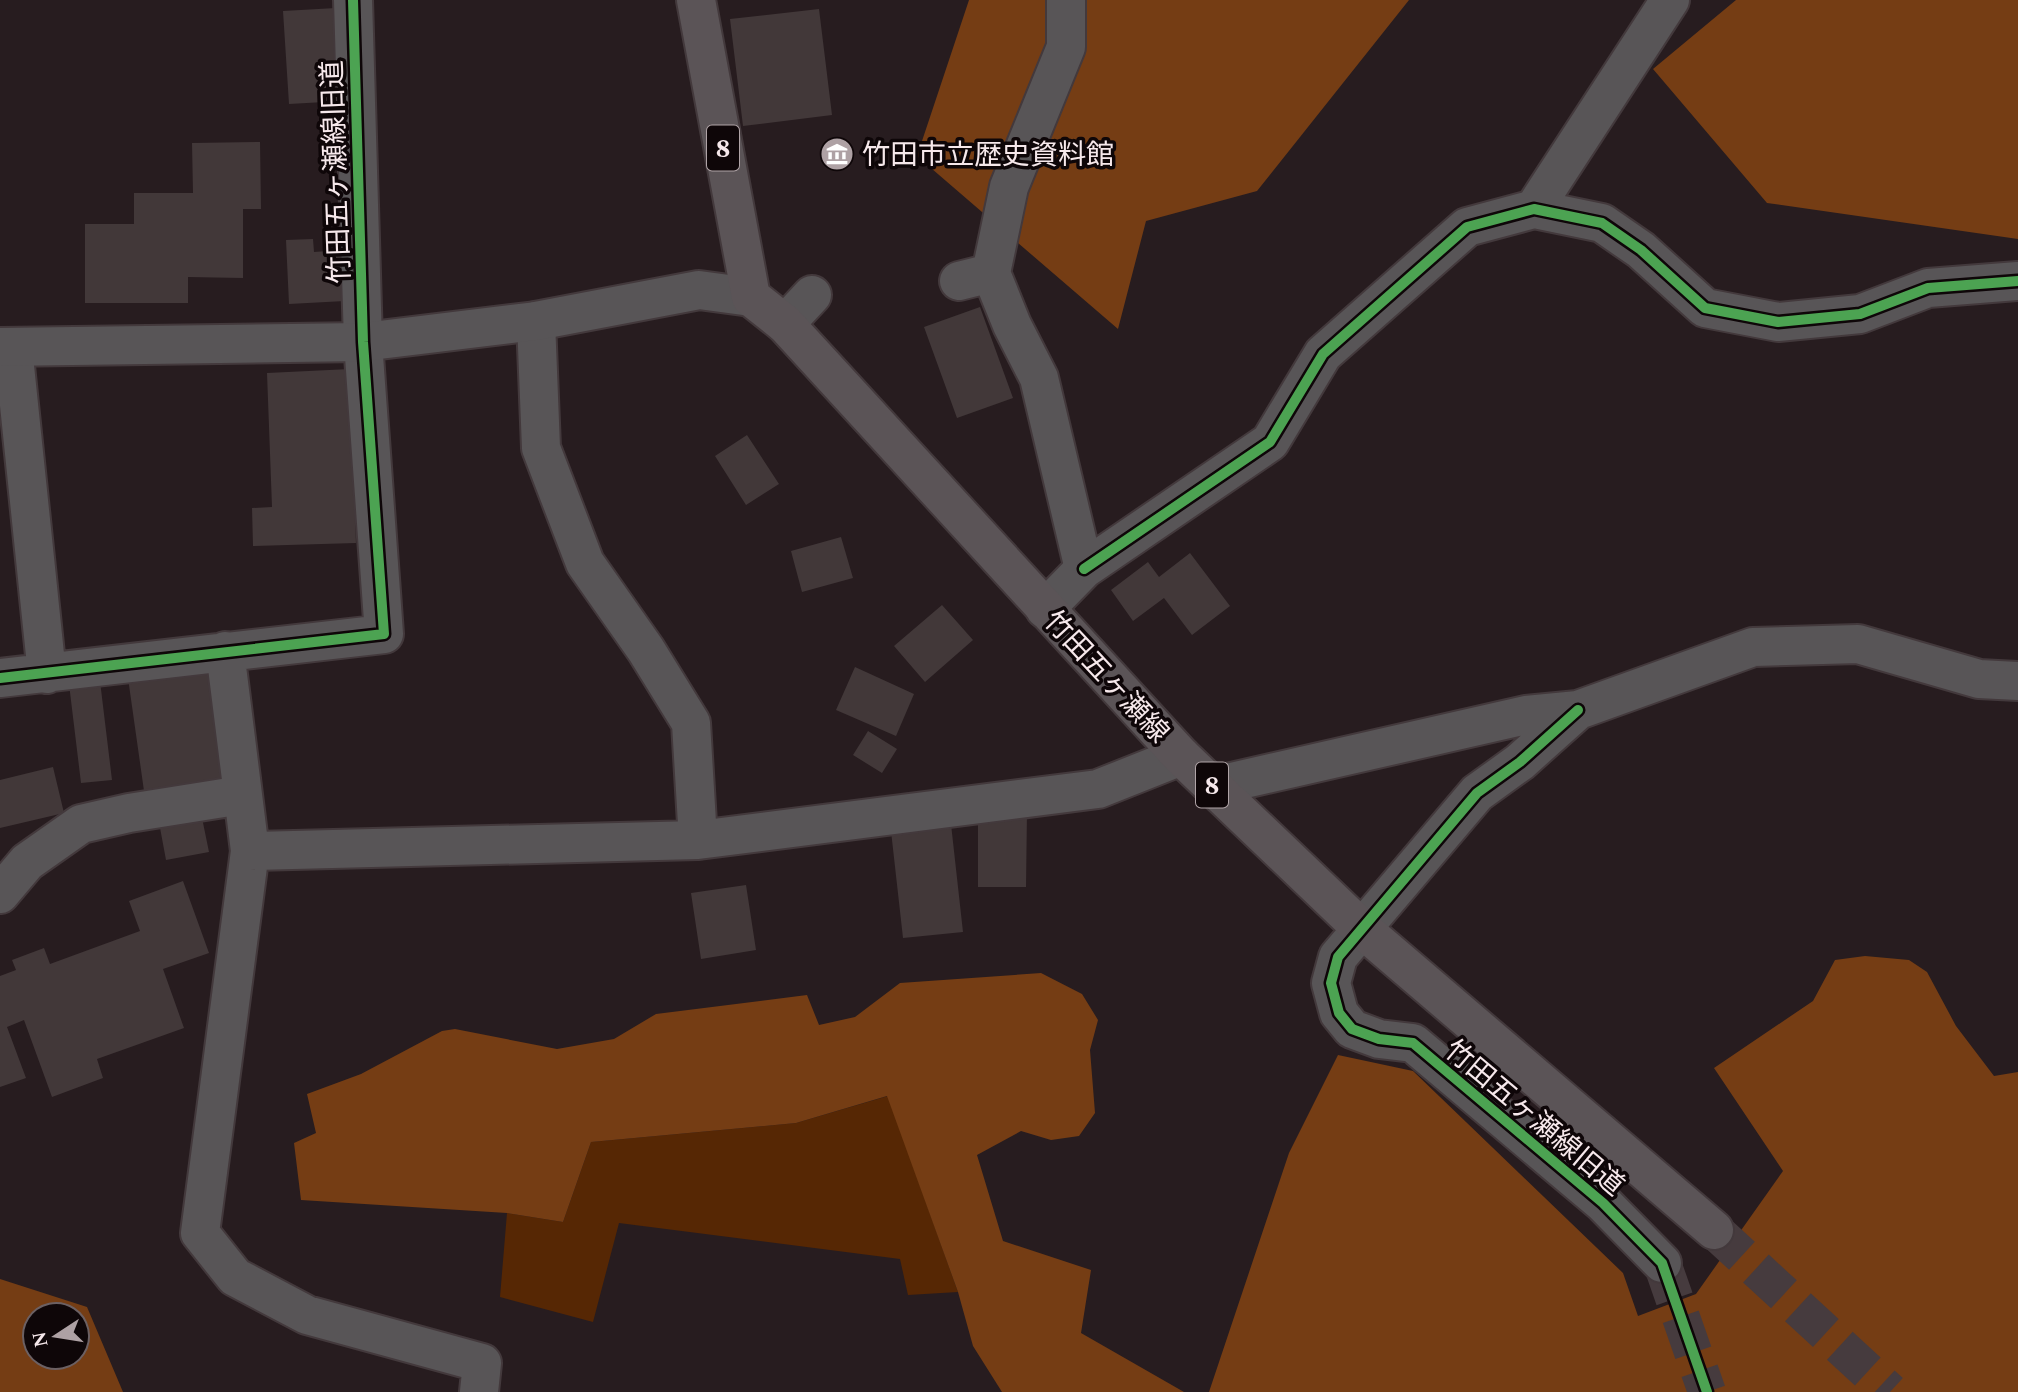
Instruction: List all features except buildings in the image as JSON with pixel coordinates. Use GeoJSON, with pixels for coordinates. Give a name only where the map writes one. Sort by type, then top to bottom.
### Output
{"type":"FeatureCollection","features":[{"type":"Feature","properties":{"kind":"main road","name":"8"},"geometry":{"type":"LineString","coordinates":[[696,0],[751,297]]}},
{"type":"Feature","properties":{"kind":"main road","name":"竹田五ヶ瀬線"},"geometry":{"type":"LineString","coordinates":[[751,297],[785,324],[1181,756],[1362,929],[1714,1230]]}},
{"type":"Feature","properties":{"kind":"street","name":"竹田五ヶ瀬線旧道"},"geometry":{"type":"LineString","coordinates":[[225,651],[384,634],[363,342],[353,0]]}},
{"type":"Feature","properties":{"kind":"street"},"geometry":{"type":"LineString","coordinates":[[1066,0],[1066,47],[975,277],[1012,325],[1038,378],[1084,569]]}},
{"type":"Feature","properties":{"kind":"street"},"geometry":{"type":"LineString","coordinates":[[1534,209],[1670,0]]}},
{"type":"Feature","properties":{"kind":"street"},"geometry":{"type":"LineString","coordinates":[[1045,609],[1084,569],[1270,442],[1323,354],[1467,227],[1534,209],[1602,223],[1641,250],[1705,308],[1778,322],[1860,314],[1928,288],[2018,281]]}},
{"type":"Feature","properties":{"kind":"street"},"geometry":{"type":"LineString","coordinates":[[47,674],[7,347],[363,342],[536,321],[699,290],[751,297]]}},
{"type":"Feature","properties":{"kind":"street"},"geometry":{"type":"LineString","coordinates":[[785,324],[812,295]]}},
{"type":"Feature","properties":{"kind":"street"},"geometry":{"type":"LineString","coordinates":[[536,321],[541,448],[585,563],[646,650],[691,723],[698,840]]}},
{"type":"Feature","properties":{"kind":"street"},"geometry":{"type":"LineString","coordinates":[[1214,786],[1525,715],[1578,710],[1753,648],[1858,644],[1979,679],[2018,681]]}},
{"type":"Feature","properties":{"kind":"street"},"geometry":{"type":"LineString","coordinates":[[0,677],[47,674],[225,651],[250,851],[200,1233],[234,1277],[307,1315],[482,1363],[478,1392]]}},
{"type":"Feature","properties":{"kind":"street"},"geometry":{"type":"LineString","coordinates":[[1362,929],[1477,793],[1520,762],[1578,710]]}},
{"type":"Feature","properties":{"kind":"street"},"geometry":{"type":"LineString","coordinates":[[250,851],[698,840],[1098,789],[1181,756]]}},
{"type":"Feature","properties":{"kind":"street"},"geometry":{"type":"LineString","coordinates":[[0,894],[27,862],[81,824],[129,813],[242,795]]}},
{"type":"Feature","properties":{"kind":"street","name":"竹田五ヶ瀬線旧道"},"geometry":{"type":"LineString","coordinates":[[1362,929],[1338,957],[1331,983],[1339,1013],[1352,1029],[1378,1039],[1413,1044],[1603,1203],[1662,1264]]}},
{"type":"Feature","properties":{"kind":"shaded area"},"geometry":{"type":"Polygon","coordinates":[[[969,0],[1409,0],[1257,191],[1146,221],[1118,329],[917,156],[969,0]]]}},
{"type":"Feature","properties":{"kind":"shaded area"},"geometry":{"type":"Polygon","coordinates":[[[1736,0],[2018,0],[2018,239],[1767,203],[1653,69],[1736,0]]]}},
{"type":"Feature","properties":{"kind":"shaded area"},"geometry":{"type":"Polygon","coordinates":[[[1865,956],[1909,960],[1927,972],[1956,1026],[1994,1076],[2018,1072],[2018,1392],[1209,1392],[1289,1153],[1338,1055],[1413,1071],[1623,1273],[1638,1316],[1696,1294],[1783,1171],[1714,1068],[1813,1001],[1835,960],[1865,956]]]}},
{"type":"Feature","properties":{"kind":"shaded area"},"geometry":{"type":"Polygon","coordinates":[[[1041,973],[1082,994],[1098,1020],[1090,1050],[1095,1113],[1079,1136],[1051,1140],[1021,1131],[977,1155],[1003,1241],[1091,1270],[1081,1333],[1184,1392],[1002,1392],[973,1346],[958,1292],[887,1096],[796,1123],[591,1142],[563,1222],[507,1213],[301,1200],[294,1143],[316,1133],[307,1094],[361,1074],[442,1031],[455,1029],[557,1049],[614,1039],[656,1014],[807,995],[819,1025],[855,1017],[900,983],[1041,973]]]}},
{"type":"Feature","properties":{"kind":"shaded area"},"geometry":{"type":"Polygon","coordinates":[[[888,1096],[958,1292],[908,1295],[900,1259],[619,1223],[593,1322],[500,1297],[507,1213],[563,1222],[591,1142],[796,1123],[888,1096]]]}},
{"type":"Feature","properties":{"kind":"shaded area"},"geometry":{"type":"Polygon","coordinates":[[[0,1279],[68,1301],[21,1301],[21,1371],[91,1371],[91,1316],[123,1392],[0,1392],[0,1279]]]}},
{"type":"Feature","properties":{"kind":"tunnel"},"geometry":{"type":"LineString","coordinates":[[1714,1230],[1890,1392]]}},
{"type":"Feature","properties":{"kind":"tunnel"},"geometry":{"type":"LineString","coordinates":[[1662,1263],[1707,1392]]}},
{"type":"Feature","properties":{"kind":"cycle path"},"geometry":{"type":"LineString","coordinates":[[0,678],[384,634],[363,342],[353,0]]}},
{"type":"Feature","properties":{"kind":"cycle path"},"geometry":{"type":"LineString","coordinates":[[1084,569],[1270,442],[1323,354],[1467,227],[1534,209],[1602,223],[1641,250],[1705,308],[1778,322],[1860,314],[1928,288],[2018,281]]}},
{"type":"Feature","properties":{"kind":"cycle path"},"geometry":{"type":"LineString","coordinates":[[1578,710],[1520,762],[1477,793],[1338,957],[1331,983],[1339,1013],[1352,1029],[1379,1039],[1413,1043],[1603,1203],[1662,1263],[1707,1392]]}},
{"type":"Feature","properties":{"kind":"place","name":"竹田市立歴史資料館"},"geometry":{"type":"Point","coordinates":[837,154]}}]}
